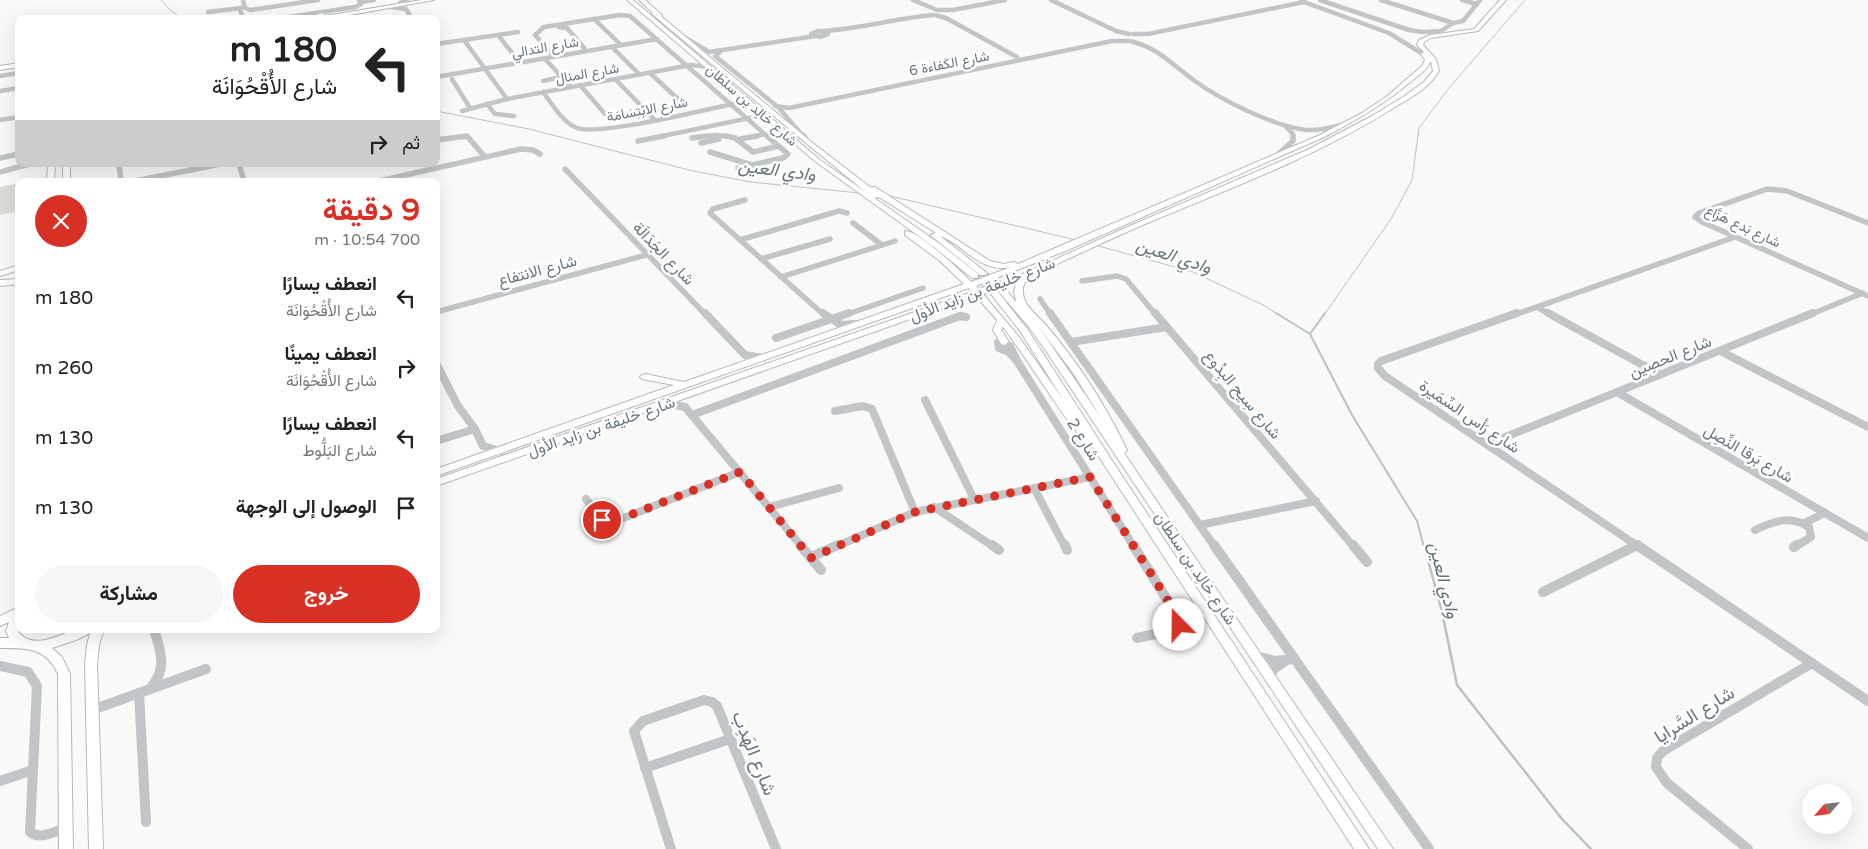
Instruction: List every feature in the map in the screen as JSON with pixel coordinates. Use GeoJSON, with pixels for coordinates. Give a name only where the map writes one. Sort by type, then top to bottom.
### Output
{"type":"FeatureCollection","features":[{"type":"Feature","properties":{"kind":"main road"},"geometry":{"type":"LineString","coordinates":[[325,15],[400,2],[431,0]]}},
{"type":"Feature","properties":{"kind":"main road"},"geometry":{"type":"LineString","coordinates":[[624,0],[641,15],[656,23]]}},
{"type":"Feature","properties":{"kind":"main road","name":"شارع خالِد بن سلطان"},"geometry":{"type":"LineString","coordinates":[[630,0],[841,180],[902,218]]}},
{"type":"Feature","properties":{"kind":"main road","name":"شارع خالِد بن سلطان"},"geometry":{"type":"LineString","coordinates":[[637,0],[684,36],[724,72],[902,218],[979,274]]}},
{"type":"Feature","properties":{"kind":"main road"},"geometry":{"type":"LineString","coordinates":[[642,0],[666,22]]}},
{"type":"Feature","properties":{"kind":"main road"},"geometry":{"type":"LineString","coordinates":[[1426,56],[1415,46],[1414,42],[1419,38],[1474,27],[1498,0]]}},
{"type":"Feature","properties":{"kind":"main road","name":"شارع خليفة بن زايد الأول"},"geometry":{"type":"LineString","coordinates":[[998,285],[1028,275],[1111,236],[1314,149],[1360,126],[1422,86],[1435,73],[1433,59],[1420,44],[1421,41],[1476,30],[1503,0]]}},
{"type":"Feature","properties":{"kind":"main road"},"geometry":{"type":"LineString","coordinates":[[341,15],[417,1]]}},
{"type":"Feature","properties":{"kind":"main road","name":"شارع خليفة بن زايد الأول"},"geometry":{"type":"LineString","coordinates":[[1058,251],[1275,157],[1345,124],[1388,98],[1425,68],[1428,62],[1426,56]]}},
{"type":"Feature","properties":{"kind":"main road"},"geometry":{"type":"LineString","coordinates":[[0,70],[15,68]]}},
{"type":"Feature","properties":{"kind":"main road"},"geometry":{"type":"LineString","coordinates":[[1388,98],[1395,96],[1409,85],[1416,86],[1404,96],[1405,98]]}},
{"type":"Feature","properties":{"kind":"main road"},"geometry":{"type":"LineString","coordinates":[[741,86],[774,105]]}},
{"type":"Feature","properties":{"kind":"main road"},"geometry":{"type":"LineString","coordinates":[[902,218],[948,237],[992,266],[1010,266],[1038,255],[1058,251]]}},
{"type":"Feature","properties":{"kind":"main road"},"geometry":{"type":"LineString","coordinates":[[868,320],[894,307],[955,284],[954,274],[919,241],[902,218]]}},
{"type":"Feature","properties":{"kind":"main road"},"geometry":{"type":"LineString","coordinates":[[948,237],[980,262],[998,285],[1021,303],[1055,341],[1102,412],[1129,468]]}},
{"type":"Feature","properties":{"kind":"main road"},"geometry":{"type":"LineString","coordinates":[[919,241],[951,267],[989,305],[1029,356],[1069,416],[1106,459]]}},
{"type":"Feature","properties":{"kind":"main road"},"geometry":{"type":"LineString","coordinates":[[820,349],[848,334],[974,289],[998,285],[1041,263],[1058,251]]}},
{"type":"Feature","properties":{"kind":"main road"},"geometry":{"type":"LineString","coordinates":[[0,274],[15,270]]}},
{"type":"Feature","properties":{"kind":"main road"},"geometry":{"type":"LineString","coordinates":[[1021,303],[1017,289],[1020,282],[1028,275]]}},
{"type":"Feature","properties":{"kind":"main road"},"geometry":{"type":"LineString","coordinates":[[0,282],[15,276]]}},
{"type":"Feature","properties":{"kind":"main road"},"geometry":{"type":"LineString","coordinates":[[0,282],[15,281]]}},
{"type":"Feature","properties":{"kind":"main road","name":"شارع خالِد بن سلطان"},"geometry":{"type":"LineString","coordinates":[[998,285],[1024,330],[1106,459],[1362,849]]}},
{"type":"Feature","properties":{"kind":"main road","name":"شارع خالِد بن سلطان"},"geometry":{"type":"LineString","coordinates":[[998,285],[1037,332],[1386,849]]}},
{"type":"Feature","properties":{"kind":"main road","name":"شارع خليفة بن زايد الأول"},"geometry":{"type":"LineString","coordinates":[[440,472],[855,324],[974,289]]}},
{"type":"Feature","properties":{"kind":"main road","name":"شارع خليفة بن زايد الأول"},"geometry":{"type":"LineString","coordinates":[[440,482],[852,338],[974,289]]}},
{"type":"Feature","properties":{"kind":"main road"},"geometry":{"type":"LineString","coordinates":[[852,338],[884,331],[962,303],[974,302],[989,305]]}},
{"type":"Feature","properties":{"kind":"main road"},"geometry":{"type":"LineString","coordinates":[[1001,320],[997,330],[1004,342]]}},
{"type":"Feature","properties":{"kind":"main road"},"geometry":{"type":"LineString","coordinates":[[644,377],[687,385]]}},
{"type":"Feature","properties":{"kind":"main road"},"geometry":{"type":"LineString","coordinates":[[1172,607],[1206,612]]}},
{"type":"Feature","properties":{"kind":"main road"},"geometry":{"type":"LineString","coordinates":[[0,621],[15,615]]}},
{"type":"Feature","properties":{"kind":"main road"},"geometry":{"type":"LineString","coordinates":[[15,622],[12,628],[13,634],[21,642]]}},
{"type":"Feature","properties":{"kind":"main road"},"geometry":{"type":"LineString","coordinates":[[0,643],[21,642],[38,645],[63,640],[79,633]]}},
{"type":"Feature","properties":{"kind":"main road"},"geometry":{"type":"LineString","coordinates":[[96,849],[92,654],[97,633]]}},
{"type":"Feature","properties":{"kind":"main road"},"geometry":{"type":"LineString","coordinates":[[38,645],[58,660],[64,674],[66,849]]}},
{"type":"Feature","properties":{"kind":"street"},"geometry":{"type":"LineString","coordinates":[[243,0],[243,15]]}},
{"type":"Feature","properties":{"kind":"street"},"geometry":{"type":"LineString","coordinates":[[208,12],[243,7],[251,10],[294,2],[318,0]]}},
{"type":"Feature","properties":{"kind":"street"},"geometry":{"type":"LineString","coordinates":[[302,15],[354,7],[360,5],[359,1],[374,0]]}},
{"type":"Feature","properties":{"kind":"street"},"geometry":{"type":"LineString","coordinates":[[400,2],[407,0]]}},
{"type":"Feature","properties":{"kind":"street"},"geometry":{"type":"LineString","coordinates":[[913,0],[934,15]]}},
{"type":"Feature","properties":{"kind":"street"},"geometry":{"type":"LineString","coordinates":[[918,16],[927,10],[953,10],[1005,0]]}},
{"type":"Feature","properties":{"kind":"street"},"geometry":{"type":"LineString","coordinates":[[1051,0],[1116,31],[1142,38],[1146,44]]}},
{"type":"Feature","properties":{"kind":"street"},"geometry":{"type":"LineString","coordinates":[[1320,0],[1402,31],[1434,34]]}},
{"type":"Feature","properties":{"kind":"street"},"geometry":{"type":"LineString","coordinates":[[1381,0],[1453,23]]}},
{"type":"Feature","properties":{"kind":"street"},"geometry":{"type":"LineString","coordinates":[[1462,0],[1478,2]]}},
{"type":"Feature","properties":{"kind":"street"},"geometry":{"type":"LineString","coordinates":[[406,9],[417,1]]}},
{"type":"Feature","properties":{"kind":"street"},"geometry":{"type":"LineString","coordinates":[[1131,34],[1148,34],[1296,1],[1306,1],[1417,32],[1443,30],[1453,23],[1464,20],[1478,2]]}},
{"type":"Feature","properties":{"kind":"street"},"geometry":{"type":"LineString","coordinates":[[1306,1],[1389,33],[1426,56]]}},
{"type":"Feature","properties":{"kind":"street"},"geometry":{"type":"LineString","coordinates":[[390,7],[406,9]]}},
{"type":"Feature","properties":{"kind":"street"},"geometry":{"type":"LineString","coordinates":[[406,9],[410,15]]}},
{"type":"Feature","properties":{"kind":"street"},"geometry":{"type":"LineString","coordinates":[[938,10],[1017,58]]}},
{"type":"Feature","properties":{"kind":"street"},"geometry":{"type":"LineString","coordinates":[[813,35],[822,31],[837,31],[918,16],[945,15],[953,10]]}},
{"type":"Feature","properties":{"kind":"street"},"geometry":{"type":"LineString","coordinates":[[554,57],[535,35],[546,26],[630,15],[788,154],[787,156],[738,168]]}},
{"type":"Feature","properties":{"kind":"street"},"geometry":{"type":"LineString","coordinates":[[594,19],[621,45]]}},
{"type":"Feature","properties":{"kind":"street"},"geometry":{"type":"LineString","coordinates":[[543,29],[566,27],[585,48]]}},
{"type":"Feature","properties":{"kind":"street"},"geometry":{"type":"LineString","coordinates":[[822,31],[828,33],[828,35]]}},
{"type":"Feature","properties":{"kind":"street"},"geometry":{"type":"LineString","coordinates":[[684,36],[707,52],[813,35],[828,35],[837,31]]}},
{"type":"Feature","properties":{"kind":"street"},"geometry":{"type":"LineString","coordinates":[[1116,31],[1119,37],[1146,44],[1169,58],[1204,87],[1280,123],[1299,129],[1314,130],[1345,124]]}},
{"type":"Feature","properties":{"kind":"street"},"geometry":{"type":"LineString","coordinates":[[440,43],[518,32]]}},
{"type":"Feature","properties":{"kind":"street","name":"شارع الكَفاءة 6"},"geometry":{"type":"LineString","coordinates":[[1112,41],[1131,34]]}},
{"type":"Feature","properties":{"kind":"street"},"geometry":{"type":"LineString","coordinates":[[1129,41],[1142,38],[1148,34]]}},
{"type":"Feature","properties":{"kind":"street"},"geometry":{"type":"LineString","coordinates":[[498,35],[520,63]]}},
{"type":"Feature","properties":{"kind":"street","name":"شارع التدالي"},"geometry":{"type":"LineString","coordinates":[[440,76],[657,39]]}},
{"type":"Feature","properties":{"kind":"street"},"geometry":{"type":"LineString","coordinates":[[464,40],[507,99]]}},
{"type":"Feature","properties":{"kind":"street","name":"شارع الكَفاءة 6"},"geometry":{"type":"LineString","coordinates":[[783,113],[784,110],[790,108],[1112,41],[1129,41]]}},
{"type":"Feature","properties":{"kind":"street"},"geometry":{"type":"LineString","coordinates":[[612,47],[639,74]]}},
{"type":"Feature","properties":{"kind":"street"},"geometry":{"type":"LineString","coordinates":[[724,72],[722,65],[711,56],[733,49]]}},
{"type":"Feature","properties":{"kind":"street"},"geometry":{"type":"LineString","coordinates":[[721,52],[714,56],[783,113],[808,142]]}},
{"type":"Feature","properties":{"kind":"street"},"geometry":{"type":"LineString","coordinates":[[545,59],[572,87]]}},
{"type":"Feature","properties":{"kind":"street"},"geometry":{"type":"LineString","coordinates":[[689,65],[698,59]]}},
{"type":"Feature","properties":{"kind":"street","name":"شارع المنال"},"geometry":{"type":"LineString","coordinates":[[462,111],[507,99],[689,65],[708,67]]}},
{"type":"Feature","properties":{"kind":"street"},"geometry":{"type":"LineString","coordinates":[[650,72],[678,99]]}},
{"type":"Feature","properties":{"kind":"street"},"geometry":{"type":"LineString","coordinates":[[0,76],[15,74]]}},
{"type":"Feature","properties":{"kind":"street"},"geometry":{"type":"LineString","coordinates":[[543,81],[562,77]]}},
{"type":"Feature","properties":{"kind":"street"},"geometry":{"type":"LineString","coordinates":[[452,79],[470,108]]}},
{"type":"Feature","properties":{"kind":"street"},"geometry":{"type":"LineString","coordinates":[[618,81],[655,120]]}},
{"type":"Feature","properties":{"kind":"street"},"geometry":{"type":"LineString","coordinates":[[580,85],[605,114]]}},
{"type":"Feature","properties":{"kind":"street"},"geometry":{"type":"LineString","coordinates":[[0,91],[15,89]]}},
{"type":"Feature","properties":{"kind":"street","name":"شارع الابْتِسَامَة"},"geometry":{"type":"LineString","coordinates":[[543,92],[567,122],[577,128],[591,130],[655,120],[733,104]]}},
{"type":"Feature","properties":{"kind":"street"},"geometry":{"type":"LineString","coordinates":[[487,104],[495,114],[514,116]]}},
{"type":"Feature","properties":{"kind":"street","name":"شارع الكَفاءة 6"},"geometry":{"type":"LineString","coordinates":[[774,105],[790,108]]}},
{"type":"Feature","properties":{"kind":"street"},"geometry":{"type":"LineString","coordinates":[[638,141],[764,115]]}},
{"type":"Feature","properties":{"kind":"street"},"geometry":{"type":"LineString","coordinates":[[0,120],[15,118]]}},
{"type":"Feature","properties":{"kind":"street"},"geometry":{"type":"LineString","coordinates":[[1275,157],[1290,146],[1294,139],[1290,130],[1280,123]]}},
{"type":"Feature","properties":{"kind":"street"},"geometry":{"type":"LineString","coordinates":[[740,139],[765,134]]}},
{"type":"Feature","properties":{"kind":"street"},"geometry":{"type":"LineString","coordinates":[[440,139],[467,136],[485,157]]}},
{"type":"Feature","properties":{"kind":"street"},"geometry":{"type":"LineString","coordinates":[[692,138],[732,136],[740,139],[753,152],[779,146]]}},
{"type":"Feature","properties":{"kind":"street"},"geometry":{"type":"LineString","coordinates":[[701,143],[732,136]]}},
{"type":"Feature","properties":{"kind":"street"},"geometry":{"type":"LineString","coordinates":[[392,178],[524,149],[533,150],[540,154]]}},
{"type":"Feature","properties":{"kind":"street"},"geometry":{"type":"LineString","coordinates":[[710,152],[752,165]]}},
{"type":"Feature","properties":{"kind":"street"},"geometry":{"type":"LineString","coordinates":[[0,158],[15,155]]}},
{"type":"Feature","properties":{"kind":"street"},"geometry":{"type":"LineString","coordinates":[[0,172],[22,167]]}},
{"type":"Feature","properties":{"kind":"street"},"geometry":{"type":"LineString","coordinates":[[179,167],[180,172]]}},
{"type":"Feature","properties":{"kind":"street"},"geometry":{"type":"LineString","coordinates":[[150,178],[206,167]]}},
{"type":"Feature","properties":{"kind":"street","name":"شارع الجَدَالَة"},"geometry":{"type":"LineString","coordinates":[[565,169],[745,355]]}},
{"type":"Feature","properties":{"kind":"street","name":"شارع بَدع هَزَّاع"},"geometry":{"type":"LineString","coordinates":[[1865,294],[1702,222],[1695,215],[1767,190],[1776,189],[1791,192],[1868,223]]}},
{"type":"Feature","properties":{"kind":"street"},"geometry":{"type":"LineString","coordinates":[[745,200],[713,209],[710,212],[831,320],[844,325],[855,324]]}},
{"type":"Feature","properties":{"kind":"street"},"geometry":{"type":"LineString","coordinates":[[740,240],[839,211],[847,213]]}},
{"type":"Feature","properties":{"kind":"street"},"geometry":{"type":"LineString","coordinates":[[853,223],[882,245]]}},
{"type":"Feature","properties":{"kind":"street","name":"شارع رَأس السِّمَيرة"},"geometry":{"type":"LineString","coordinates":[[1736,237],[1378,364],[1379,371],[1868,701]]}},
{"type":"Feature","properties":{"kind":"street"},"geometry":{"type":"LineString","coordinates":[[762,259],[830,239]]}},
{"type":"Feature","properties":{"kind":"street"},"geometry":{"type":"LineString","coordinates":[[781,277],[895,241]]}},
{"type":"Feature","properties":{"kind":"street","name":"شارع الانتفاع"},"geometry":{"type":"LineString","coordinates":[[440,311],[646,254]]}},
{"type":"Feature","properties":{"kind":"street","name":"شارع سِيح البِدُوع"},"geometry":{"type":"LineString","coordinates":[[1082,281],[1114,276],[1124,278],[1367,562]]}},
{"type":"Feature","properties":{"kind":"street"},"geometry":{"type":"LineString","coordinates":[[776,338],[923,288]]}},
{"type":"Feature","properties":{"kind":"street","name":"شارع الحصِين"},"geometry":{"type":"LineString","coordinates":[[1488,444],[1659,374],[1865,294]]}},
{"type":"Feature","properties":{"kind":"street"},"geometry":{"type":"LineString","coordinates":[[1040,298],[1200,525],[1291,660],[1429,849]]}},
{"type":"Feature","properties":{"kind":"street"},"geometry":{"type":"LineString","coordinates":[[1536,307],[1659,374]]}},
{"type":"Feature","properties":{"kind":"street"},"geometry":{"type":"LineString","coordinates":[[692,415],[960,316],[966,317]]}},
{"type":"Feature","properties":{"kind":"street"},"geometry":{"type":"LineString","coordinates":[[830,334],[836,329],[831,320]]}},
{"type":"Feature","properties":{"kind":"street"},"geometry":{"type":"LineString","coordinates":[[1071,342],[1167,327]]}},
{"type":"Feature","properties":{"kind":"street","name":"شارع 2"},"geometry":{"type":"LineString","coordinates":[[1004,342],[1009,344],[1017,360],[1179,619],[1177,628],[1171,631],[1137,638]]}},
{"type":"Feature","properties":{"kind":"street"},"geometry":{"type":"LineString","coordinates":[[1720,350],[1867,425]]}},
{"type":"Feature","properties":{"kind":"street"},"geometry":{"type":"LineString","coordinates":[[741,366],[745,361],[745,355],[763,358]]}},
{"type":"Feature","properties":{"kind":"street"},"geometry":{"type":"LineString","coordinates":[[440,371],[458,406],[475,429],[483,446],[481,453],[472,461]]}},
{"type":"Feature","properties":{"kind":"street","name":"شارع بَرقا النِّصِل"},"geometry":{"type":"LineString","coordinates":[[1617,392],[1868,538]]}},
{"type":"Feature","properties":{"kind":"street"},"geometry":{"type":"LineString","coordinates":[[685,407],[685,402],[689,395]]}},
{"type":"Feature","properties":{"kind":"street"},"geometry":{"type":"LineString","coordinates":[[925,400],[974,499]]}},
{"type":"Feature","properties":{"kind":"street"},"geometry":{"type":"LineString","coordinates":[[666,403],[685,407],[821,570]]}},
{"type":"Feature","properties":{"kind":"street"},"geometry":{"type":"LineString","coordinates":[[835,411],[863,406],[872,409],[915,512]]}},
{"type":"Feature","properties":{"kind":"street"},"geometry":{"type":"LineString","coordinates":[[440,440],[475,429]]}},
{"type":"Feature","properties":{"kind":"street"},"geometry":{"type":"LineString","coordinates":[[483,446],[501,451]]}},
{"type":"Feature","properties":{"kind":"street"},"geometry":{"type":"LineString","coordinates":[[586,499],[600,518],[612,521],[740,472]]}},
{"type":"Feature","properties":{"kind":"street"},"geometry":{"type":"LineString","coordinates":[[811,558],[915,512],[1090,477]]}},
{"type":"Feature","properties":{"kind":"street"},"geometry":{"type":"LineString","coordinates":[[769,507],[839,488]]}},
{"type":"Feature","properties":{"kind":"street"},"geometry":{"type":"LineString","coordinates":[[1034,488],[1067,550]]}},
{"type":"Feature","properties":{"kind":"street"},"geometry":{"type":"LineString","coordinates":[[1200,525],[1316,501]]}},
{"type":"Feature","properties":{"kind":"street"},"geometry":{"type":"LineString","coordinates":[[934,507],[999,550]]}},
{"type":"Feature","properties":{"kind":"street"},"geometry":{"type":"LineString","coordinates":[[1804,523],[1825,513]]}},
{"type":"Feature","properties":{"kind":"street"},"geometry":{"type":"LineString","coordinates":[[1755,530],[1782,518],[1804,523],[1811,529],[1811,537],[1794,547]]}},
{"type":"Feature","properties":{"kind":"street"},"geometry":{"type":"LineString","coordinates":[[1543,592],[1638,545]]}},
{"type":"Feature","properties":{"kind":"street"},"geometry":{"type":"LineString","coordinates":[[146,822],[145,692],[161,676],[164,667],[155,633]]}},
{"type":"Feature","properties":{"kind":"street"},"geometry":{"type":"LineString","coordinates":[[1256,656],[1268,660],[1291,660]]}},
{"type":"Feature","properties":{"kind":"street"},"geometry":{"type":"LineString","coordinates":[[1270,676],[1278,665],[1291,660]]}},
{"type":"Feature","properties":{"kind":"street","name":"شارع السَّرايا"},"geometry":{"type":"LineString","coordinates":[[1748,849],[1667,783],[1656,767],[1657,758],[1671,746],[1812,663]]}},
{"type":"Feature","properties":{"kind":"street"},"geometry":{"type":"LineString","coordinates":[[0,666],[28,672],[37,686],[30,832],[35,836],[40,836],[66,828]]}},
{"type":"Feature","properties":{"kind":"street"},"geometry":{"type":"LineString","coordinates":[[92,710],[206,670]]}},
{"type":"Feature","properties":{"kind":"street","name":"شارع الهَدِب"},"geometry":{"type":"LineString","coordinates":[[671,849],[634,734],[637,725],[643,721],[697,701],[708,700],[716,706],[776,849]]}},
{"type":"Feature","properties":{"kind":"street"},"geometry":{"type":"LineString","coordinates":[[645,768],[730,738]]}},
{"type":"Feature","properties":{"kind":"street"},"geometry":{"type":"LineString","coordinates":[[0,781],[33,770]]}},
{"type":"Feature","properties":{"kind":"shaded area"},"geometry":{"type":"Polygon","coordinates":[[[15,184],[15,212],[0,215],[0,187],[15,184]]]}},
{"type":"Feature","properties":{"kind":"waterway","name":"وادي العين"},"geometry":{"type":"LineString","coordinates":[[161,0],[177,15]]}},
{"type":"Feature","properties":{"kind":"waterway"},"geometry":{"type":"LineString","coordinates":[[1324,315],[1391,219],[1412,180],[1419,128],[1449,88],[1525,0]]}},
{"type":"Feature","properties":{"kind":"waterway","name":"وادي العين"},"geometry":{"type":"LineString","coordinates":[[440,112],[529,129],[693,171],[751,182],[859,193]]}},
{"type":"Feature","properties":{"kind":"waterway","name":"وادي العين"},"geometry":{"type":"LineString","coordinates":[[886,195],[1076,240]]}},
{"type":"Feature","properties":{"kind":"waterway","name":"وادي العين"},"geometry":{"type":"LineString","coordinates":[[1095,245],[1193,272],[1263,305],[1279,315]]}},
{"type":"Feature","properties":{"kind":"waterway","name":"وادي العين"},"geometry":{"type":"LineString","coordinates":[[1276,313],[1310,334]]}},
{"type":"Feature","properties":{"kind":"waterway"},"geometry":{"type":"LineString","coordinates":[[1310,334],[1325,313]]}},
{"type":"Feature","properties":{"kind":"waterway","name":"وادي العين"},"geometry":{"type":"LineString","coordinates":[[1310,334],[1352,415],[1417,521],[1424,547]]}},
{"type":"Feature","properties":{"kind":"waterway","name":"وادي العين"},"geometry":{"type":"LineString","coordinates":[[1424,545],[1442,612],[1457,685],[1562,819],[1591,849]]}},
{"type":"Feature","properties":{"kind":"tunnel"},"geometry":{"type":"LineString","coordinates":[[983,273],[1002,291]]}},
{"type":"Feature","properties":{"kind":"tunnel"},"geometry":{"type":"LineString","coordinates":[[975,276],[995,294]]}},
{"type":"Feature","properties":{"kind":"route"},"geometry":{"type":"LineString","coordinates":[[602,520],[612,521],[620,519],[740,472],[811,558],[915,512],[1090,477],[1172,607],[1179,619],[1179,625]]}}]}
